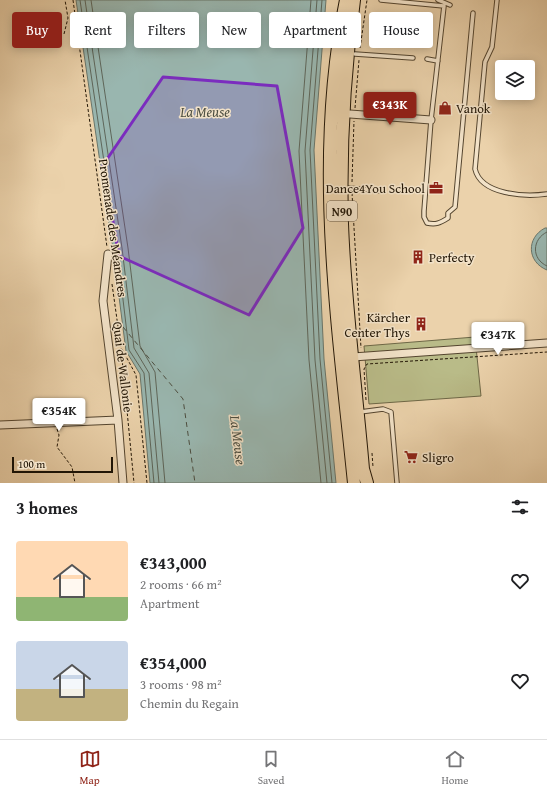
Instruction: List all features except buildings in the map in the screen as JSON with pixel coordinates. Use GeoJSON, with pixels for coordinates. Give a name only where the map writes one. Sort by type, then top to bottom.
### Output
{"type":"FeatureCollection","features":[{"type":"Feature","properties":{"kind":"main road"},"geometry":{"type":"LineString","coordinates":[[350,325],[353,307],[350,114],[358,0]]}},
{"type":"Feature","properties":{"kind":"main road"},"geometry":{"type":"LineString","coordinates":[[354,51],[362,0]]}},
{"type":"Feature","properties":{"kind":"main road","name":"N90"},"geometry":{"type":"LineString","coordinates":[[348,1],[354,51],[343,133],[342,186],[344,255],[353,357],[363,412],[363,483]]}},
{"type":"Feature","properties":{"kind":"main road","name":"N90"},"geometry":{"type":"LineString","coordinates":[[348,1],[337,62],[332,128],[331,184],[334,284],[342,385],[354,483]]}},
{"type":"Feature","properties":{"kind":"main road"},"geometry":{"type":"LineString","coordinates":[[334,284],[343,352],[345,356],[353,357]]}},
{"type":"Feature","properties":{"kind":"main road"},"geometry":{"type":"LineString","coordinates":[[363,469],[367,483]]}},
{"type":"Feature","properties":{"kind":"street"},"geometry":{"type":"LineString","coordinates":[[350,114],[431,120]]}},
{"type":"Feature","properties":{"kind":"street","name":"Quai de Wallonie"},"geometry":{"type":"LineString","coordinates":[[108,254],[103,302],[118,420],[123,483]]}},
{"type":"Feature","properties":{"kind":"street"},"geometry":{"type":"LineString","coordinates":[[353,357],[547,343]]}},
{"type":"Feature","properties":{"kind":"street"},"geometry":{"type":"LineString","coordinates":[[0,425],[118,420]]}},
{"type":"Feature","properties":{"kind":"lane"},"geometry":{"type":"LineString","coordinates":[[381,0],[444,6],[431,120],[424,218],[427,223],[433,224],[440,223],[448,218],[448,212],[455,207],[473,13]]}},
{"type":"Feature","properties":{"kind":"lane"},"geometry":{"type":"LineString","coordinates":[[438,0],[450,5]]}},
{"type":"Feature","properties":{"kind":"lane"},"geometry":{"type":"LineString","coordinates":[[497,0],[492,47],[485,62],[475,169],[477,177],[492,189],[523,195],[547,194]]}},
{"type":"Feature","properties":{"kind":"lane"},"geometry":{"type":"LineString","coordinates":[[354,51],[413,58]]}},
{"type":"Feature","properties":{"kind":"lane"},"geometry":{"type":"LineString","coordinates":[[427,59],[438,61]]}},
{"type":"Feature","properties":{"kind":"lane"},"geometry":{"type":"LineString","coordinates":[[350,188],[382,191]]}},
{"type":"Feature","properties":{"kind":"lane"},"geometry":{"type":"LineString","coordinates":[[363,412],[382,409],[391,412],[397,483]]}},
{"type":"Feature","properties":{"kind":"path"},"geometry":{"type":"LineString","coordinates":[[64,34],[68,18],[65,0]]}},
{"type":"Feature","properties":{"kind":"path","name":"Promenade des Méandres"},"geometry":{"type":"LineString","coordinates":[[73,0],[108,254]]}},
{"type":"Feature","properties":{"kind":"path"},"geometry":{"type":"LineString","coordinates":[[354,51],[367,0]]}},
{"type":"Feature","properties":{"kind":"path"},"geometry":{"type":"LineString","coordinates":[[350,188],[361,344]]}},
{"type":"Feature","properties":{"kind":"path","name":"Promenade des Méandres"},"geometry":{"type":"LineString","coordinates":[[112,284],[121,348],[134,483]]}},
{"type":"Feature","properties":{"kind":"path"},"geometry":{"type":"LineString","coordinates":[[118,328],[123,327]]}},
{"type":"Feature","properties":{"kind":"path"},"geometry":{"type":"LineString","coordinates":[[121,348],[136,375],[147,483]]}},
{"type":"Feature","properties":{"kind":"path"},"geometry":{"type":"LineString","coordinates":[[363,412],[364,369],[367,364],[547,352]]}},
{"type":"Feature","properties":{"kind":"path"},"geometry":{"type":"LineString","coordinates":[[55,423],[59,435],[57,447],[72,467],[75,483]]}},
{"type":"Feature","properties":{"kind":"highlighted area"},"geometry":{"type":"Polygon","coordinates":[[[163,77],[277,86],[303,228],[249,315],[119,256],[103,165],[163,77]]]}},
{"type":"Feature","properties":{"kind":"green space"},"geometry":{"type":"Polygon","coordinates":[[[475,337],[481,396],[369,404],[364,346],[475,337]]]}},
{"type":"Feature","properties":{"kind":"water","name":"La Meuse"},"geometry":{"type":"Polygon","coordinates":[[[76,0],[326,0],[325,12],[269,12],[269,48],[322,48],[314,150],[324,359],[336,483],[150,483],[140,374],[126,351],[113,250],[83,48],[126,48],[126,12],[78,12],[76,0]]]}},
{"type":"Feature","properties":{"kind":"water"},"geometry":{"type":"Polygon","coordinates":[[[545,228],[547,228],[547,270],[540,266],[536,261],[531,250],[534,238],[545,228]]]}},
{"type":"Feature","properties":{"kind":"ferry route"},"geometry":{"type":"LineString","coordinates":[[123,327],[183,399],[195,483]]}},
{"type":"Feature","properties":{"kind":"place","name":"Vanok"},"geometry":{"type":"Point","coordinates":[445,108]}},
{"type":"Feature","properties":{"kind":"place","name":"Dance4You School"},"geometry":{"type":"Point","coordinates":[436,188]}},
{"type":"Feature","properties":{"kind":"place","name":"Perfecty"},"geometry":{"type":"Point","coordinates":[418,257]}},
{"type":"Feature","properties":{"kind":"place","name":"Kärcher Center Thys"},"geometry":{"type":"Point","coordinates":[421,324]}},
{"type":"Feature","properties":{"kind":"place","name":"Sligro"},"geometry":{"type":"Point","coordinates":[411,457]}}]}
